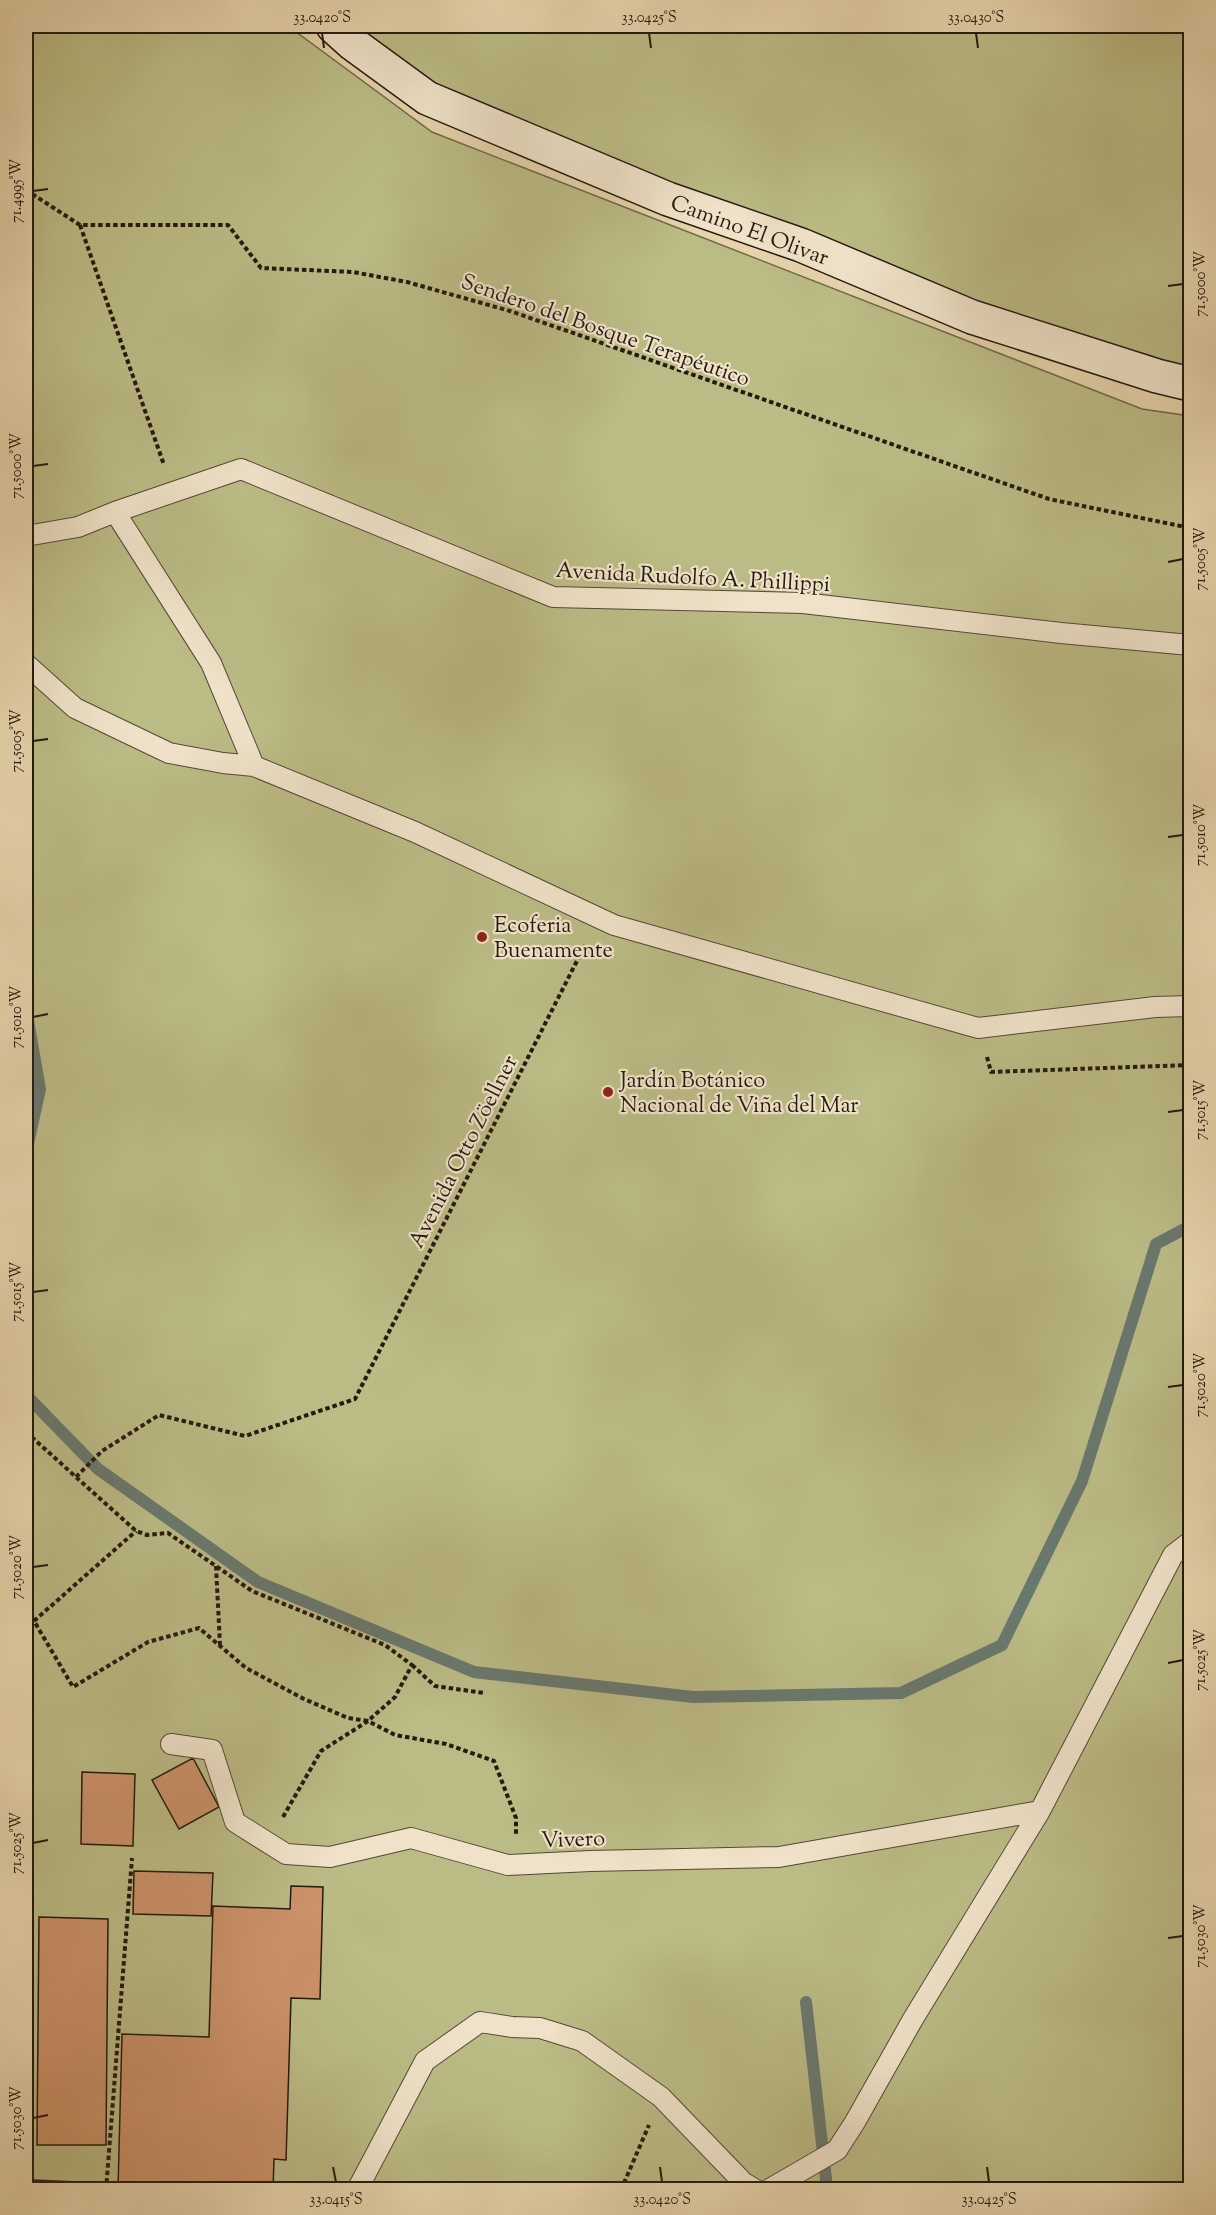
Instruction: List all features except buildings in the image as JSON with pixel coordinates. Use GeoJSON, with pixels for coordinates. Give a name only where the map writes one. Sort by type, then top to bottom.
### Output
{"type":"FeatureCollection","features":[{"type":"Feature","properties":{"kind":"main road","name":"Camino El Olivar"},"geometry":{"type":"LineString","coordinates":[[333,26],[352,44],[427,98],[646,190],[801,245],[972,317],[1157,376],[1191,384]]}},
{"type":"Feature","properties":{"kind":"lane","name":"Avenida Rudolfo A. Phillippi"},"geometry":{"type":"LineString","coordinates":[[26,536],[78,527],[241,469],[552,597],[803,603],[1061,633],[1191,645]]}},
{"type":"Feature","properties":{"kind":"lane"},"geometry":{"type":"LineString","coordinates":[[115,512],[211,663],[254,766]]}},
{"type":"Feature","properties":{"kind":"lane"},"geometry":{"type":"LineString","coordinates":[[26,664],[75,708],[169,753],[254,766],[415,832],[614,925],[978,1028],[1155,1007],[1191,1006]]}},
{"type":"Feature","properties":{"kind":"lane"},"geometry":{"type":"LineString","coordinates":[[768,2190],[837,2150],[913,2019],[1040,1811],[1173,1555],[1191,1542]]}},
{"type":"Feature","properties":{"kind":"lane","name":"Vivero"},"geometry":{"type":"LineString","coordinates":[[171,1744],[212,1750],[235,1822],[286,1854],[330,1857],[411,1838],[508,1865],[779,1857],[1040,1811]]}},
{"type":"Feature","properties":{"kind":"lane"},"geometry":{"type":"LineString","coordinates":[[357,2190],[425,2061],[480,2022],[540,2028],[582,2041],[661,2097],[743,2182],[756,2190]]}},
{"type":"Feature","properties":{"kind":"path"},"geometry":{"type":"LineString","coordinates":[[26,190],[80,225],[174,492]]}},
{"type":"Feature","properties":{"kind":"path","name":"Sendero del Bosque Terapéutico"},"geometry":{"type":"LineString","coordinates":[[80,225],[228,225],[261,268],[353,272],[407,282],[510,311],[1049,499],[1191,528]]}},
{"type":"Feature","properties":{"kind":"path","name":"Avenida Otto Zöellner"},"geometry":{"type":"LineString","coordinates":[[76,1477],[96,1456],[159,1415],[245,1436],[355,1399],[599,918]]}},
{"type":"Feature","properties":{"kind":"path"},"geometry":{"type":"LineString","coordinates":[[978,1028],[991,1072],[1191,1065]]}},
{"type":"Feature","properties":{"kind":"path"},"geometry":{"type":"LineString","coordinates":[[26,1432],[136,1531],[147,1535],[168,1533],[252,1591],[385,1645],[435,1686],[484,1693]]}},
{"type":"Feature","properties":{"kind":"path"},"geometry":{"type":"LineString","coordinates":[[34,1621],[136,1531]]}},
{"type":"Feature","properties":{"kind":"path"},"geometry":{"type":"LineString","coordinates":[[216,1565],[220,1647]]}},
{"type":"Feature","properties":{"kind":"path"},"geometry":{"type":"LineString","coordinates":[[26,1610],[73,1687],[148,1642],[199,1628],[246,1668],[304,1700],[348,1718],[368,1721],[396,1735],[446,1744],[494,1761],[516,1818],[516,1841],[508,1865]]}},
{"type":"Feature","properties":{"kind":"path"},"geometry":{"type":"LineString","coordinates":[[269,1843],[321,1751],[368,1721],[395,1697],[412,1665]]}},
{"type":"Feature","properties":{"kind":"path"},"geometry":{"type":"LineString","coordinates":[[106,2190],[132,1858]]}},
{"type":"Feature","properties":{"kind":"path"},"geometry":{"type":"LineString","coordinates":[[621,2190],[661,2097]]}},
{"type":"Feature","properties":{"kind":"green space","name":"Jardín Botánico Nacional de Viña del Mar"},"geometry":{"type":"Polygon","coordinates":[[[26,26],[288,26],[432,132],[1142,409],[1190,416],[1190,2189],[26,2190],[26,26]]]}},
{"type":"Feature","properties":{"kind":"green space"},"geometry":{"type":"Polygon","coordinates":[[[347,26],[1190,26],[1190,375],[972,309],[429,87],[347,26]]]}},
{"type":"Feature","properties":{"kind":"waterway"},"geometry":{"type":"LineString","coordinates":[[26,1009],[40,1089],[26,1153]]}},
{"type":"Feature","properties":{"kind":"waterway"},"geometry":{"type":"LineString","coordinates":[[26,1395],[98,1469],[258,1582],[474,1672],[693,1697],[901,1693],[1002,1645],[1082,1481],[1156,1244],[1190,1226]]}},
{"type":"Feature","properties":{"kind":"waterway"},"geometry":{"type":"LineString","coordinates":[[806,2002],[826,2179],[825,2190]]}},
{"type":"Feature","properties":{"kind":"place","name":"Ecoferia Buenamente"},"geometry":{"type":"Point","coordinates":[482,937]}},
{"type":"Feature","properties":{"kind":"place","name":"Jardín Botánico Nacional de Viña del Mar"},"geometry":{"type":"Point","coordinates":[608,1092]}}]}
